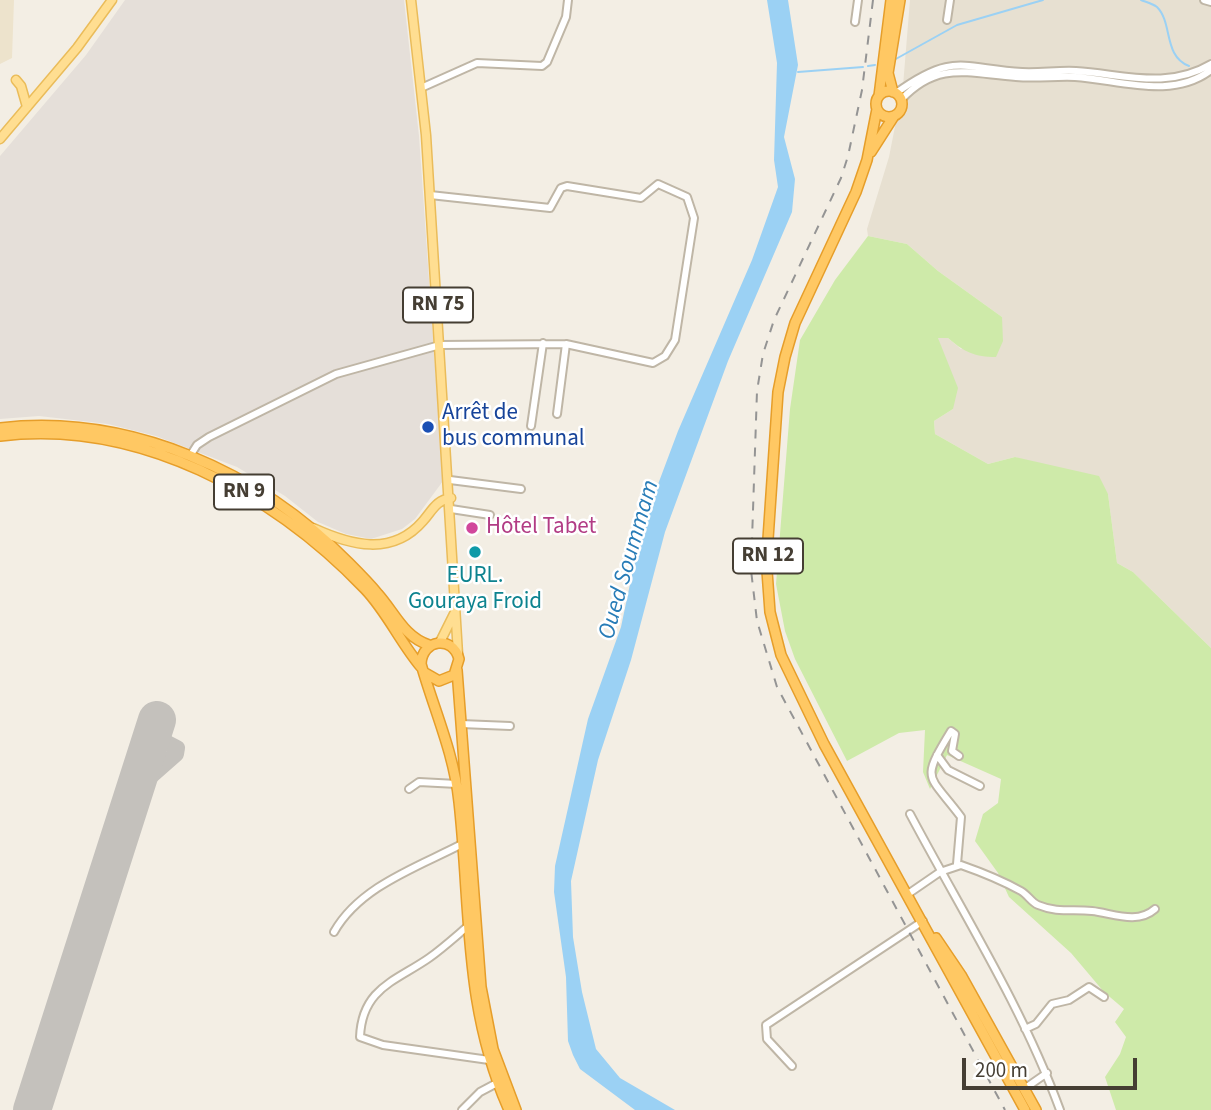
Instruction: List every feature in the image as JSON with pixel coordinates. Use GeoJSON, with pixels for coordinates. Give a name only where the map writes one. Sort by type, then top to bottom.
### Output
{"type":"FeatureCollection","features":[{"type":"Feature","properties":{"kind":"highway"},"geometry":{"type":"LineString","coordinates":[[891,0],[877,108],[884,116],[894,116],[901,109],[888,73],[900,0]]}},
{"type":"Feature","properties":{"kind":"highway"},"geometry":{"type":"LineString","coordinates":[[879,96],[897,95]]}},
{"type":"Feature","properties":{"kind":"highway","name":"RN 12"},"geometry":{"type":"LineString","coordinates":[[877,108],[867,160],[844,223],[806,298],[785,357],[778,392],[768,590],[774,633],[787,670],[1025,1110]]}},
{"type":"Feature","properties":{"kind":"highway","name":"RN 12"},"geometry":{"type":"LineString","coordinates":[[867,160],[894,116]]}},
{"type":"Feature","properties":{"kind":"highway","name":"RN 9"},"geometry":{"type":"LineString","coordinates":[[0,428],[38,425],[106,433],[190,456],[255,487],[311,527],[378,593],[410,636],[429,645]]}},
{"type":"Feature","properties":{"kind":"highway","name":"RN 9"},"geometry":{"type":"LineString","coordinates":[[0,436],[38,433],[107,442],[187,466],[243,491],[305,533],[366,591],[423,671],[446,738],[457,784],[474,993],[489,1060],[509,1110]]}},
{"type":"Feature","properties":{"kind":"highway"},"geometry":{"type":"LineString","coordinates":[[457,670],[444,680],[433,680],[423,671],[421,658],[429,645],[440,642],[451,645],[458,654],[457,670],[481,987],[493,1049],[516,1110]]}},
{"type":"Feature","properties":{"kind":"highway","name":"RN 12"},"geometry":{"type":"LineString","coordinates":[[929,932],[961,975],[1036,1110]]}},
{"type":"Feature","properties":{"kind":"main road"},"geometry":{"type":"LineString","coordinates":[[0,139],[77,48],[112,0]]}},
{"type":"Feature","properties":{"kind":"main road","name":"RN 75"},"geometry":{"type":"LineString","coordinates":[[411,0],[430,195],[450,480],[458,654]]}},
{"type":"Feature","properties":{"kind":"main road"},"geometry":{"type":"LineString","coordinates":[[16,80],[21,86],[27,107]]}},
{"type":"Feature","properties":{"kind":"main road"},"geometry":{"type":"LineString","coordinates":[[311,527],[344,541],[379,545],[406,535],[420,524],[438,503],[451,498]]}},
{"type":"Feature","properties":{"kind":"main road","name":"RN 75"},"geometry":{"type":"LineString","coordinates":[[440,642],[455,611]]}},
{"type":"Feature","properties":{"kind":"street"},"geometry":{"type":"LineString","coordinates":[[421,88],[477,63],[542,66],[547,62],[566,17],[568,0]]}},
{"type":"Feature","properties":{"kind":"street"},"geometry":{"type":"LineString","coordinates":[[855,22],[858,0]]}},
{"type":"Feature","properties":{"kind":"street"},"geometry":{"type":"LineString","coordinates":[[947,20],[950,0]]}},
{"type":"Feature","properties":{"kind":"street"},"geometry":{"type":"LineString","coordinates":[[1204,0],[1211,2]]}},
{"type":"Feature","properties":{"kind":"street"},"geometry":{"type":"LineString","coordinates":[[897,95],[931,71],[961,64],[1025,72],[1074,71],[1154,80],[1189,76],[1211,64]]}},
{"type":"Feature","properties":{"kind":"street"},"geometry":{"type":"LineString","coordinates":[[897,95],[931,78],[965,70],[1016,77],[1074,77],[1144,86],[1186,83],[1207,76],[1211,70]]}},
{"type":"Feature","properties":{"kind":"street"},"geometry":{"type":"LineString","coordinates":[[190,456],[197,445],[209,437],[319,381],[440,345],[566,344],[653,363],[665,356],[675,340],[694,218],[687,197],[658,184],[641,198],[567,186],[561,188],[550,208],[430,195]]}},
{"type":"Feature","properties":{"kind":"street"},"geometry":{"type":"LineString","coordinates":[[531,426],[543,343]]}},
{"type":"Feature","properties":{"kind":"street"},"geometry":{"type":"LineString","coordinates":[[557,414],[566,344]]}},
{"type":"Feature","properties":{"kind":"street"},"geometry":{"type":"LineString","coordinates":[[450,480],[521,489]]}},
{"type":"Feature","properties":{"kind":"street"},"geometry":{"type":"LineString","coordinates":[[451,509],[490,515]]}},
{"type":"Feature","properties":{"kind":"street"},"geometry":{"type":"LineString","coordinates":[[461,724],[510,726]]}},
{"type":"Feature","properties":{"kind":"street"},"geometry":{"type":"LineString","coordinates":[[957,864],[961,817],[934,784],[932,762],[952,731],[955,736],[951,747],[959,756]]}},
{"type":"Feature","properties":{"kind":"street"},"geometry":{"type":"LineString","coordinates":[[937,755],[948,770],[981,786]]}},
{"type":"Feature","properties":{"kind":"street"},"geometry":{"type":"LineString","coordinates":[[409,789],[419,782],[457,784]]}},
{"type":"Feature","properties":{"kind":"street"},"geometry":{"type":"LineString","coordinates":[[910,814],[1025,1029],[1047,1073],[1060,1110]]}},
{"type":"Feature","properties":{"kind":"street"},"geometry":{"type":"LineString","coordinates":[[334,932],[344,918],[378,887],[463,844]]}},
{"type":"Feature","properties":{"kind":"street"},"geometry":{"type":"LineString","coordinates":[[908,894],[957,864],[983,873],[1049,909],[1131,916],[1148,915],[1155,909]]}},
{"type":"Feature","properties":{"kind":"street"},"geometry":{"type":"LineString","coordinates":[[792,1066],[767,1039],[766,1025],[923,920]]}},
{"type":"Feature","properties":{"kind":"street"},"geometry":{"type":"LineString","coordinates":[[468,926],[428,959],[397,975],[378,991],[367,1006],[360,1037],[383,1045],[489,1060]]}},
{"type":"Feature","properties":{"kind":"street"},"geometry":{"type":"LineString","coordinates":[[1025,1029],[1035,1024],[1052,1004],[1069,1000],[1089,987],[1104,997]]}},
{"type":"Feature","properties":{"kind":"street"},"geometry":{"type":"LineString","coordinates":[[1024,1089],[1047,1073]]}},
{"type":"Feature","properties":{"kind":"street"},"geometry":{"type":"LineString","coordinates":[[462,1110],[480,1092],[497,1083]]}},
{"type":"Feature","properties":{"kind":"shaded area"},"geometry":{"type":"Polygon","coordinates":[[[0,0],[14,0],[12,58],[0,64],[0,0]]]}},
{"type":"Feature","properties":{"kind":"shaded area"},"geometry":{"type":"Polygon","coordinates":[[[125,0],[404,0],[419,136],[443,481],[415,519],[402,529],[371,539],[346,534],[318,522],[285,496],[237,467],[156,436],[108,424],[39,416],[0,419],[0,156],[86,55],[125,0]]]}},
{"type":"Feature","properties":{"kind":"shaded area"},"geometry":{"type":"Polygon","coordinates":[[[910,0],[1211,0],[1211,648],[1133,572],[1117,563],[1108,494],[1015,457],[988,464],[935,434],[934,421],[953,409],[938,338],[948,338],[961,349],[1002,317],[938,271],[907,244],[868,236],[867,229],[889,157],[903,86],[910,0]]]}},
{"type":"Feature","properties":{"kind":"green space"},"geometry":{"type":"Polygon","coordinates":[[[868,236],[907,244],[938,271],[1002,317],[1003,341],[996,357],[976,355],[948,338],[938,338],[958,388],[953,409],[934,421],[935,434],[988,464],[1015,457],[1099,476],[1108,494],[1117,563],[1133,572],[1211,648],[1211,1110],[1116,1110],[1105,1077],[1120,1054],[1126,1037],[1115,1022],[1124,1009],[1104,992],[1071,953],[1009,897],[998,873],[975,841],[983,814],[998,803],[1001,779],[947,755],[930,789],[923,772],[925,730],[899,733],[847,761],[795,659],[785,631],[776,584],[790,409],[800,340],[835,280],[868,236]]]}},
{"type":"Feature","properties":{"kind":"water"},"geometry":{"type":"Polygon","coordinates":[[[767,0],[788,0],[798,65],[784,137],[795,179],[792,212],[728,361],[665,532],[631,660],[598,760],[571,881],[573,937],[582,992],[596,1049],[620,1078],[675,1110],[635,1110],[580,1069],[568,1041],[566,977],[554,892],[555,866],[588,719],[621,627],[642,527],[678,431],[752,260],[778,187],[774,160],[777,63],[767,0]]]}},
{"type":"Feature","properties":{"kind":"waterway"},"geometry":{"type":"LineString","coordinates":[[894,60],[957,25],[1043,0]]}},
{"type":"Feature","properties":{"kind":"waterway"},"geometry":{"type":"LineString","coordinates":[[1141,0],[1157,7],[1162,14],[1175,55],[1189,66]]}},
{"type":"Feature","properties":{"kind":"waterway"},"geometry":{"type":"LineString","coordinates":[[868,66],[875,65]]}},
{"type":"Feature","properties":{"kind":"waterway"},"geometry":{"type":"LineString","coordinates":[[798,72],[863,67]]}},
{"type":"Feature","properties":{"kind":"taxiway"},"geometry":{"type":"LineString","coordinates":[[134,791],[176,754],[177,748],[152,735]]}},
{"type":"Feature","properties":{"kind":"runway"},"geometry":{"type":"LineString","coordinates":[[32,1110],[157,720]]}},
{"type":"Feature","properties":{"kind":"railway"},"geometry":{"type":"LineString","coordinates":[[873,0],[862,90],[848,156],[841,178],[774,320],[763,354],[757,391],[751,570],[757,621],[777,687],[1005,1110]]}},
{"type":"Feature","properties":{"kind":"place","name":"Arrêt de bus communal"},"geometry":{"type":"Point","coordinates":[428,427]}},
{"type":"Feature","properties":{"kind":"place","name":"Hôtel Tabet"},"geometry":{"type":"Point","coordinates":[472,528]}},
{"type":"Feature","properties":{"kind":"place","name":"EURL. Gouraya Froid"},"geometry":{"type":"Point","coordinates":[475,552]}},
{"type":"Feature","properties":{"kind":"water label","name":"Oued Soummam"},"geometry":{"type":"Point","coordinates":[630,560]}}]}
